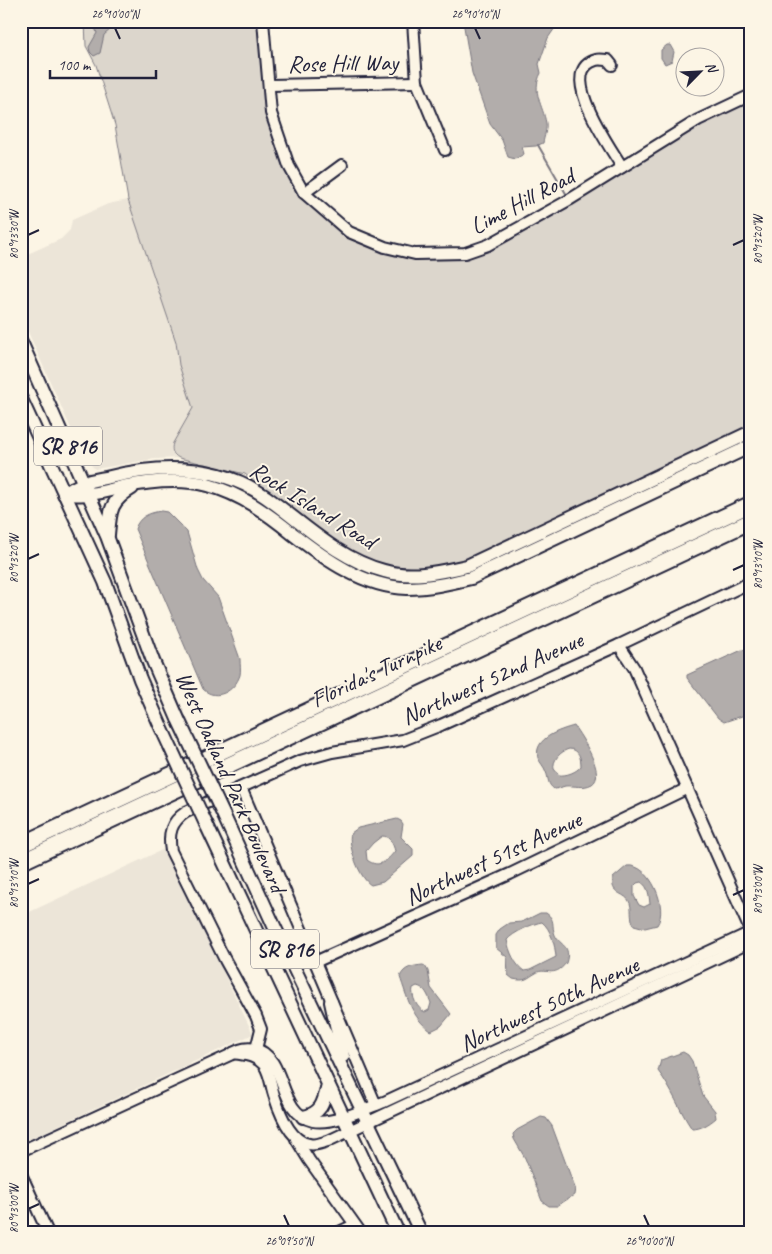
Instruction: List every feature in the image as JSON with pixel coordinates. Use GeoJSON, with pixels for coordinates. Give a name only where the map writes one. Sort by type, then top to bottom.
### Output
{"type":"FeatureCollection","features":[{"type":"Feature","properties":{"kind":"highway","name":"Florida's Turnpike"},"geometry":{"type":"LineString","coordinates":[[21,845],[751,504]]}},
{"type":"Feature","properties":{"kind":"highway","name":"Florida's Turnpike"},"geometry":{"type":"LineString","coordinates":[[21,862],[751,521]]}},
{"type":"Feature","properties":{"kind":"main road","name":"West Oakland Park Boulevard"},"geometry":{"type":"LineString","coordinates":[[23,351],[108,536],[153,661],[178,719],[275,928],[421,1233]]}},
{"type":"Feature","properties":{"kind":"main road","name":"West Oakland Park Boulevard"},"geometry":{"type":"LineString","coordinates":[[21,399],[105,582],[137,671],[161,727],[398,1233]]}},
{"type":"Feature","properties":{"kind":"main road","name":"Rock Island Road"},"geometry":{"type":"LineString","coordinates":[[64,494],[153,469],[185,468],[211,473],[236,481],[259,492],[321,540],[365,564],[384,572],[407,575],[434,573],[467,566],[751,432]]}},
{"type":"Feature","properties":{"kind":"main road","name":"Rock Island Road"},"geometry":{"type":"LineString","coordinates":[[87,489],[155,481],[182,481],[208,485],[232,493],[255,504],[327,560],[343,569],[381,584],[406,588],[435,586],[471,578],[751,446]]}},
{"type":"Feature","properties":{"kind":"main road"},"geometry":{"type":"LineString","coordinates":[[108,536],[110,510],[114,502],[139,484]]}},
{"type":"Feature","properties":{"kind":"main road"},"geometry":{"type":"LineString","coordinates":[[331,1002],[349,1080]]}},
{"type":"Feature","properties":{"kind":"main road"},"geometry":{"type":"LineString","coordinates":[[303,1117],[313,1114],[321,1108],[328,1085]]}},
{"type":"Feature","properties":{"kind":"street","name":"Lime Hill Road"},"geometry":{"type":"LineString","coordinates":[[263,21],[271,113],[289,166],[304,193],[349,232],[385,246],[415,254],[465,253],[488,245],[569,200],[698,120],[751,95]]}},
{"type":"Feature","properties":{"kind":"street"},"geometry":{"type":"LineString","coordinates":[[413,21],[416,82],[445,150]]}},
{"type":"Feature","properties":{"kind":"street"},"geometry":{"type":"LineString","coordinates":[[612,65],[608,60],[596,60],[586,65],[581,76],[583,93],[595,123],[622,167]]}},
{"type":"Feature","properties":{"kind":"street","name":"Rose Hill Way"},"geometry":{"type":"LineString","coordinates":[[270,85],[416,82]]}},
{"type":"Feature","properties":{"kind":"street"},"geometry":{"type":"LineString","coordinates":[[304,193],[342,164]]}},
{"type":"Feature","properties":{"kind":"street","name":"Northwest 52nd Avenue"},"geometry":{"type":"LineString","coordinates":[[256,1049],[261,1029],[256,1016],[221,953],[171,851],[169,839],[171,829],[180,817],[186,812],[308,759],[332,752],[403,740],[441,725],[751,582]]}},
{"type":"Feature","properties":{"kind":"street"},"geometry":{"type":"LineString","coordinates":[[619,644],[634,668],[751,932]]}},
{"type":"Feature","properties":{"kind":"street"},"geometry":{"type":"LineString","coordinates":[[241,788],[376,1105]]}},
{"type":"Feature","properties":{"kind":"street","name":"Northwest 51st Avenue"},"geometry":{"type":"LineString","coordinates":[[315,962],[510,874],[688,788]]}},
{"type":"Feature","properties":{"kind":"street","name":"Northwest 50th Avenue"},"geometry":{"type":"LineString","coordinates":[[292,1132],[310,1145],[322,1143],[368,1122],[510,1050],[688,966],[751,932]]}},
{"type":"Feature","properties":{"kind":"street","name":"Northwest 50th Avenue"},"geometry":{"type":"LineString","coordinates":[[688,966],[751,942]]}},
{"type":"Feature","properties":{"kind":"street"},"geometry":{"type":"LineString","coordinates":[[21,1152],[243,1048],[256,1049],[272,1061],[286,1097],[303,1117]]}},
{"type":"Feature","properties":{"kind":"street","name":"Northwest 50th Avenue"},"geometry":{"type":"LineString","coordinates":[[303,1117],[316,1122],[330,1121],[376,1105],[510,1050]]}},
{"type":"Feature","properties":{"kind":"street"},"geometry":{"type":"LineString","coordinates":[[233,1053],[256,1058],[265,1066],[275,1097],[292,1132],[357,1229],[338,1233]]}},
{"type":"Feature","properties":{"kind":"street"},"geometry":{"type":"LineString","coordinates":[[21,1174],[48,1233]]}},
{"type":"Feature","properties":{"kind":"shaded area"},"geometry":{"type":"Polygon","coordinates":[[[85,21],[263,21],[271,113],[304,193],[349,232],[415,254],[465,253],[751,95],[751,428],[467,562],[411,574],[366,561],[317,531],[245,474],[179,458],[173,452],[173,443],[193,408],[179,365],[176,342],[128,200],[115,125],[96,65],[86,46],[85,21]]]}},
{"type":"Feature","properties":{"kind":"shaded area"},"geometry":{"type":"Polygon","coordinates":[[[95,21],[112,21],[111,29],[104,35],[100,53],[94,56],[90,52],[89,47],[97,33],[94,25],[95,21]]]}},
{"type":"Feature","properties":{"kind":"shaded area"},"geometry":{"type":"Polygon","coordinates":[[[463,21],[564,21],[557,25],[548,38],[539,64],[541,73],[537,92],[546,125],[543,143],[536,146],[522,147],[524,154],[515,159],[508,157],[502,140],[490,124],[472,73],[463,21]]]}},
{"type":"Feature","properties":{"kind":"shaded area"},"geometry":{"type":"Polygon","coordinates":[[[670,45],[674,52],[672,61],[665,64],[661,58],[661,50],[670,45]]]}},
{"type":"Feature","properties":{"kind":"shaded area"},"geometry":{"type":"Polygon","coordinates":[[[128,200],[176,342],[179,365],[193,408],[171,449],[174,456],[179,458],[154,459],[95,469],[84,458],[21,316],[21,257],[61,239],[70,230],[72,220],[108,204],[128,200]]]}},
{"type":"Feature","properties":{"kind":"shaded area"},"geometry":{"type":"Polygon","coordinates":[[[161,511],[167,512],[187,532],[198,570],[203,580],[218,597],[240,659],[238,681],[230,690],[219,695],[208,693],[203,689],[135,529],[139,521],[145,516],[161,511]]]}},
{"type":"Feature","properties":{"kind":"shaded area"},"geometry":{"type":"Polygon","coordinates":[[[742,650],[751,652],[751,713],[724,722],[718,718],[687,678],[687,675],[742,650]]]}},
{"type":"Feature","properties":{"kind":"shaded area"},"geometry":{"type":"Polygon","coordinates":[[[574,726],[587,746],[595,764],[596,779],[592,784],[585,786],[565,786],[554,789],[549,783],[545,770],[538,758],[538,751],[540,745],[549,736],[574,726]],[[572,749],[563,752],[554,762],[554,769],[559,775],[571,773],[581,766],[579,754],[572,749]]]}},
{"type":"Feature","properties":{"kind":"shaded area"},"geometry":{"type":"Polygon","coordinates":[[[397,819],[401,821],[403,824],[401,837],[413,849],[413,856],[383,882],[371,885],[363,876],[355,861],[351,845],[351,833],[358,828],[397,819]],[[382,836],[366,851],[367,860],[371,863],[379,864],[386,861],[395,851],[391,841],[387,837],[382,836]]]}},
{"type":"Feature","properties":{"kind":"shaded area"},"geometry":{"type":"Polygon","coordinates":[[[164,849],[253,1034],[21,1143],[21,916],[164,849]]]}},
{"type":"Feature","properties":{"kind":"shaded area"},"geometry":{"type":"Polygon","coordinates":[[[627,866],[635,867],[650,879],[659,898],[661,908],[657,925],[645,928],[634,925],[629,901],[615,890],[613,878],[627,866]],[[641,882],[634,886],[634,896],[639,905],[644,907],[650,904],[646,886],[641,882]]]}},
{"type":"Feature","properties":{"kind":"shaded area"},"geometry":{"type":"Polygon","coordinates":[[[540,913],[546,913],[549,916],[552,920],[557,939],[565,946],[568,953],[566,963],[562,968],[554,972],[539,972],[524,980],[513,979],[508,975],[507,957],[496,948],[496,935],[500,929],[509,923],[522,922],[540,913]],[[542,922],[534,924],[518,931],[507,940],[513,957],[524,971],[556,957],[552,938],[542,922]]]}},
{"type":"Feature","properties":{"kind":"shaded area"},"geometry":{"type":"Polygon","coordinates":[[[423,965],[428,971],[431,988],[451,1014],[441,1026],[431,1031],[419,1020],[408,999],[400,977],[406,969],[423,965]],[[417,986],[413,988],[415,1002],[425,1012],[429,1010],[431,1003],[423,989],[417,986]]]}},
{"type":"Feature","properties":{"kind":"shaded area"},"geometry":{"type":"Polygon","coordinates":[[[683,1052],[692,1061],[703,1096],[715,1111],[716,1118],[705,1126],[695,1129],[692,1129],[658,1071],[661,1060],[683,1052]]]}},
{"type":"Feature","properties":{"kind":"shaded area"},"geometry":{"type":"Polygon","coordinates":[[[541,1117],[546,1118],[552,1126],[575,1188],[574,1195],[557,1206],[549,1206],[542,1201],[513,1134],[541,1117]]]}},
{"type":"Feature","properties":{"kind":"waterway"},"geometry":{"type":"LineString","coordinates":[[538,145],[568,197]]}}]}
